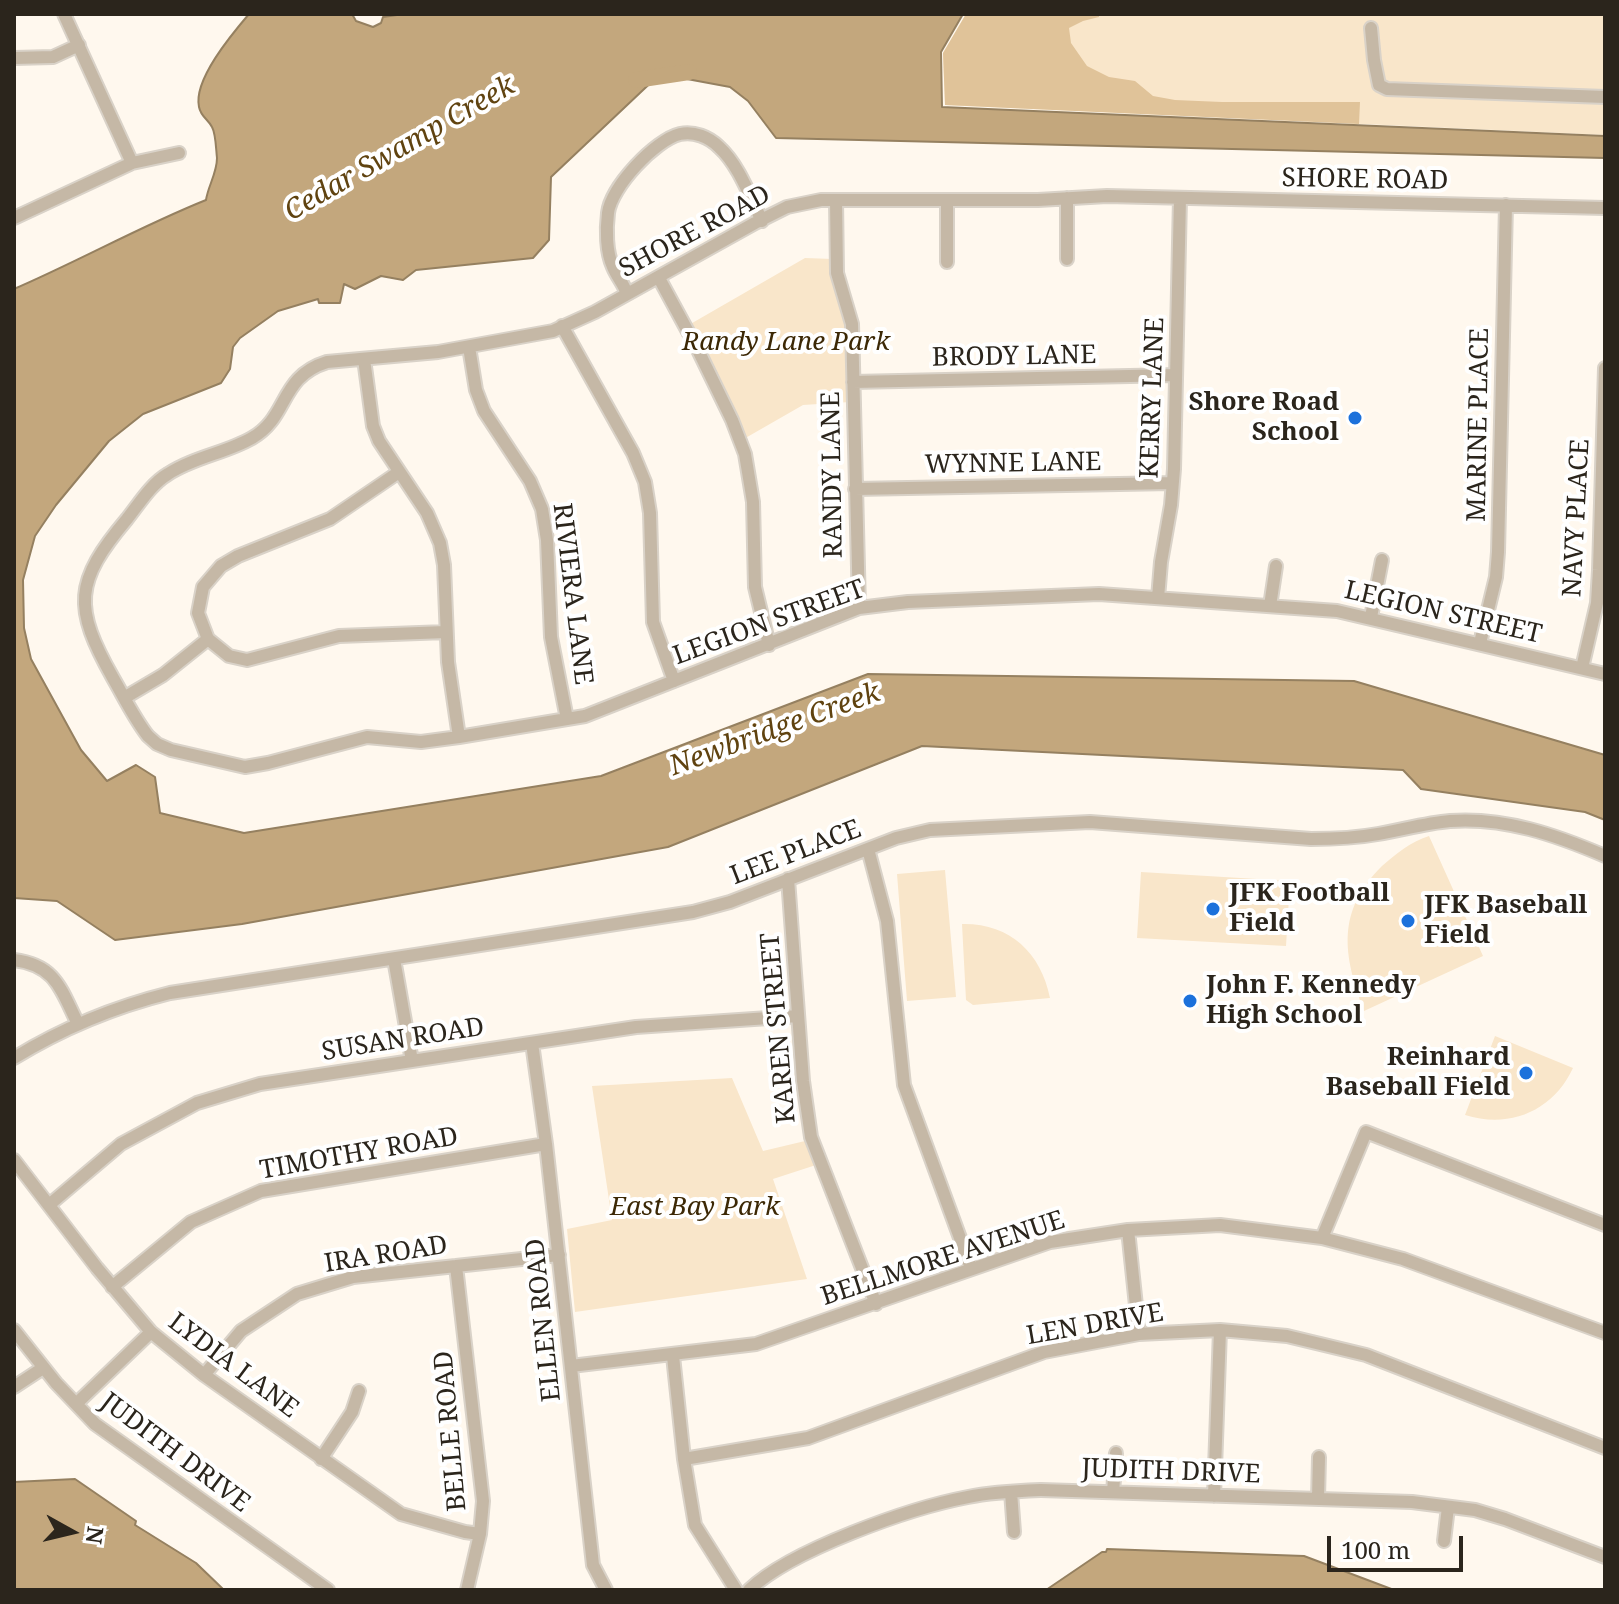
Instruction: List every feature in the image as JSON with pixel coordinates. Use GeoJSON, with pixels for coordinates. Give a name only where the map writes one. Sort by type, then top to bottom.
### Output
{"type":"FeatureCollection","features":[{"type":"Feature","properties":{"kind":"street"},"geometry":{"type":"LineString","coordinates":[[64,14],[132,163]]}},
{"type":"Feature","properties":{"kind":"street"},"geometry":{"type":"LineString","coordinates":[[1371,28],[1379,85],[1387,89],[1605,97]]}},
{"type":"Feature","properties":{"kind":"street"},"geometry":{"type":"LineString","coordinates":[[14,58],[53,57],[79,45]]}},
{"type":"Feature","properties":{"kind":"street"},"geometry":{"type":"LineString","coordinates":[[627,294],[611,265],[608,252],[611,200],[628,175],[671,137],[690,133],[700,135],[721,148],[762,221]]}},
{"type":"Feature","properties":{"kind":"street"},"geometry":{"type":"LineString","coordinates":[[14,218],[132,163],[179,153]]}},
{"type":"Feature","properties":{"kind":"street","name":"SHORE ROAD"},"geometry":{"type":"LineString","coordinates":[[124,698],[94,643],[85,614],[88,577],[105,545],[165,475],[180,466],[242,443],[262,431],[295,380],[305,371],[327,362],[438,352],[532,336],[562,326],[659,278],[795,204],[836,200],[1107,196],[1605,208]]}},
{"type":"Feature","properties":{"kind":"street"},"geometry":{"type":"LineString","coordinates":[[1067,198],[1067,259]]}},
{"type":"Feature","properties":{"kind":"street","name":"KERRY LANE"},"geometry":{"type":"LineString","coordinates":[[1158,598],[1171,505],[1180,198]]}},
{"type":"Feature","properties":{"kind":"street","name":"RANDY LANE"},"geometry":{"type":"LineString","coordinates":[[836,200],[836,262],[852,324],[859,608]]}},
{"type":"Feature","properties":{"kind":"street"},"geometry":{"type":"LineString","coordinates":[[947,200],[947,262]]}},
{"type":"Feature","properties":{"kind":"street","name":"MARINE PLACE"},"geometry":{"type":"LineString","coordinates":[[1480,643],[1496,577],[1498,552],[1506,205]]}},
{"type":"Feature","properties":{"kind":"street"},"geometry":{"type":"LineString","coordinates":[[659,278],[699,352],[745,454],[753,502],[755,587],[769,645]]}},
{"type":"Feature","properties":{"kind":"street"},"geometry":{"type":"LineString","coordinates":[[562,326],[633,453],[645,482],[650,513],[653,622],[674,681]]}},
{"type":"Feature","properties":{"kind":"street","name":"RIVIERA LANE"},"geometry":{"type":"LineString","coordinates":[[469,347],[476,390],[484,411],[530,481],[542,509],[547,540],[551,637],[567,719]]}},
{"type":"Feature","properties":{"kind":"street"},"geometry":{"type":"LineString","coordinates":[[364,359],[373,426],[379,441],[427,513],[440,543],[444,565],[448,662],[459,737]]}},
{"type":"Feature","properties":{"kind":"street","name":"NAVY PLACE"},"geometry":{"type":"LineString","coordinates":[[1582,668],[1602,570],[1605,368]]}},
{"type":"Feature","properties":{"kind":"street","name":"BRODY LANE"},"geometry":{"type":"LineString","coordinates":[[853,382],[1176,375]]}},
{"type":"Feature","properties":{"kind":"street"},"geometry":{"type":"LineString","coordinates":[[399,472],[330,519],[238,556],[221,566],[208,579],[199,597],[198,613],[208,639],[229,656],[247,660],[339,636],[446,632]]}},
{"type":"Feature","properties":{"kind":"street","name":"WYNNE LANE"},"geometry":{"type":"LineString","coordinates":[[855,489],[1172,483]]}},
{"type":"Feature","properties":{"kind":"street"},"geometry":{"type":"LineString","coordinates":[[1371,617],[1382,560]]}},
{"type":"Feature","properties":{"kind":"street"},"geometry":{"type":"LineString","coordinates":[[1270,606],[1276,566]]}},
{"type":"Feature","properties":{"kind":"street","name":"LEGION STREET"},"geometry":{"type":"LineString","coordinates":[[124,698],[142,728],[157,744],[237,766],[268,763],[367,737],[421,742],[585,716],[859,608],[908,602],[1099,594],[1337,611],[1605,674]]}},
{"type":"Feature","properties":{"kind":"street"},"geometry":{"type":"LineString","coordinates":[[124,698],[163,675],[208,639]]}},
{"type":"Feature","properties":{"kind":"street","name":"LEE PLACE"},"geometry":{"type":"LineString","coordinates":[[14,1058],[49,1037],[105,1012],[170,993],[693,912],[730,902],[915,832],[1090,822],[1346,839],[1455,821],[1529,828],[1605,856]]}},
{"type":"Feature","properties":{"kind":"street"},"geometry":{"type":"LineString","coordinates":[[868,849],[887,921],[904,1085],[971,1268]]}},
{"type":"Feature","properties":{"kind":"street","name":"KAREN STREET"},"geometry":{"type":"LineString","coordinates":[[788,879],[803,1081],[811,1137],[876,1304]]}},
{"type":"Feature","properties":{"kind":"street"},"geometry":{"type":"LineString","coordinates":[[394,959],[412,1061]]}},
{"type":"Feature","properties":{"kind":"street"},"geometry":{"type":"LineString","coordinates":[[14,960],[29,962],[49,972],[78,1024]]}},
{"type":"Feature","properties":{"kind":"street","name":"SUSAN ROAD"},"geometry":{"type":"LineString","coordinates":[[49,1205],[121,1144],[197,1103],[260,1084],[636,1027],[798,1016]]}},
{"type":"Feature","properties":{"kind":"street","name":"ELLEN ROAD"},"geometry":{"type":"LineString","coordinates":[[532,1043],[593,1565],[606,1590]]}},
{"type":"Feature","properties":{"kind":"street"},"geometry":{"type":"LineString","coordinates":[[1322,1238],[1366,1132],[1605,1225]]}},
{"type":"Feature","properties":{"kind":"street","name":"TIMOTHY ROAD"},"geometry":{"type":"LineString","coordinates":[[112,1287],[191,1222],[261,1191],[546,1144]]}},
{"type":"Feature","properties":{"kind":"street","name":"LYDIA LANE"},"geometry":{"type":"LineString","coordinates":[[14,1160],[112,1287],[151,1332],[204,1375],[401,1514],[480,1534]]}},
{"type":"Feature","properties":{"kind":"street","name":"BELLMORE AVENUE"},"geometry":{"type":"LineString","coordinates":[[571,1366],[756,1344],[1050,1242],[1128,1230],[1220,1225],[1322,1238],[1403,1259],[1605,1333]]}},
{"type":"Feature","properties":{"kind":"street"},"geometry":{"type":"LineString","coordinates":[[1128,1230],[1139,1334]]}},
{"type":"Feature","properties":{"kind":"street","name":"IRA ROAD"},"geometry":{"type":"LineString","coordinates":[[204,1375],[241,1331],[297,1294],[353,1277],[559,1255]]}},
{"type":"Feature","properties":{"kind":"street","name":"BELLE ROAD"},"geometry":{"type":"LineString","coordinates":[[456,1266],[483,1501],[480,1534],[467,1590]]}},
{"type":"Feature","properties":{"kind":"street","name":"JUDITH DRIVE"},"geometry":{"type":"LineString","coordinates":[[14,1330],[43,1368],[95,1424],[328,1590]]}},
{"type":"Feature","properties":{"kind":"street"},"geometry":{"type":"LineString","coordinates":[[1214,1496],[1220,1330]]}},
{"type":"Feature","properties":{"kind":"street","name":"LEN DRIVE"},"geometry":{"type":"LineString","coordinates":[[684,1459],[808,1438],[1044,1352],[1139,1334],[1220,1330],[1287,1336],[1366,1355],[1605,1448]]}},
{"type":"Feature","properties":{"kind":"street"},"geometry":{"type":"LineString","coordinates":[[76,1404],[151,1332]]}},
{"type":"Feature","properties":{"kind":"street"},"geometry":{"type":"LineString","coordinates":[[673,1356],[695,1525],[736,1590]]}},
{"type":"Feature","properties":{"kind":"street"},"geometry":{"type":"LineString","coordinates":[[14,1387],[43,1368]]}},
{"type":"Feature","properties":{"kind":"street"},"geometry":{"type":"LineString","coordinates":[[321,1459],[352,1412],[359,1391]]}},
{"type":"Feature","properties":{"kind":"street"},"geometry":{"type":"LineString","coordinates":[[1113,1492],[1116,1453]]}},
{"type":"Feature","properties":{"kind":"street"},"geometry":{"type":"LineString","coordinates":[[1318,1499],[1319,1457]]}},
{"type":"Feature","properties":{"kind":"street"},"geometry":{"type":"LineString","coordinates":[[1011,1492],[1014,1532]]}},
{"type":"Feature","properties":{"kind":"street","name":"JUDITH DRIVE"},"geometry":{"type":"LineString","coordinates":[[749,1590],[799,1556],[847,1536],[964,1497],[1011,1492],[1113,1492],[1412,1502],[1475,1510],[1605,1557]]}},
{"type":"Feature","properties":{"kind":"street"},"geometry":{"type":"LineString","coordinates":[[1444,1541],[1448,1507]]}},
{"type":"Feature","properties":{"kind":"green space"},"geometry":{"type":"Polygon","coordinates":[[[966,14],[1605,14],[1605,135],[945,105],[943,53],[966,14]]]}},
{"type":"Feature","properties":{"kind":"green space","name":"Randy Lane Park"},"geometry":{"type":"Polygon","coordinates":[[[805,258],[833,259],[849,326],[850,402],[803,405],[742,440],[687,326],[805,258]]]}},
{"type":"Feature","properties":{"kind":"green space","name":"JFK Baseball Field"},"geometry":{"type":"Polygon","coordinates":[[[1429,836],[1483,956],[1364,1011],[1348,952],[1348,934],[1357,900],[1382,866],[1398,852],[1429,836]]]}},
{"type":"Feature","properties":{"kind":"green space"},"geometry":{"type":"Polygon","coordinates":[[[945,870],[956,997],[907,1001],[897,874],[945,870]]]}},
{"type":"Feature","properties":{"kind":"green space","name":"JFK Football Field"},"geometry":{"type":"Polygon","coordinates":[[[1141,872],[1290,881],[1286,946],[1137,938],[1141,872]]]}},
{"type":"Feature","properties":{"kind":"green space"},"geometry":{"type":"Polygon","coordinates":[[[962,924],[994,929],[1020,943],[1039,967],[1050,998],[973,1005],[966,1000],[962,924]]]}},
{"type":"Feature","properties":{"kind":"green space","name":"Reinhard Baseball Field"},"geometry":{"type":"Polygon","coordinates":[[[1495,1036],[1573,1068],[1554,1095],[1528,1113],[1498,1120],[1465,1115],[1495,1036]]]}},
{"type":"Feature","properties":{"kind":"green space","name":"East Bay Park"},"geometry":{"type":"Polygon","coordinates":[[[732,1078],[763,1151],[805,1141],[816,1165],[773,1179],[807,1279],[575,1312],[567,1229],[612,1220],[592,1086],[732,1078]]]}},
{"type":"Feature","properties":{"kind":"shaded area"},"geometry":{"type":"Polygon","coordinates":[[[966,14],[1099,14],[1099,17],[1069,28],[1071,43],[1087,66],[1109,77],[1135,81],[1153,96],[1222,102],[1360,102],[1359,124],[945,105],[943,53],[966,14]]]}},
{"type":"Feature","properties":{"kind":"water","name":"Newbridge Creek"},"geometry":{"type":"Polygon","coordinates":[[[249,14],[352,14],[356,21],[373,27],[381,23],[383,17],[404,14],[963,14],[941,52],[942,107],[1605,136],[1605,158],[776,138],[748,101],[730,87],[660,74],[551,177],[549,240],[533,258],[416,270],[403,280],[381,276],[355,289],[344,284],[340,303],[319,303],[318,299],[278,311],[240,338],[233,347],[230,369],[221,383],[143,414],[109,441],[56,505],[35,536],[23,580],[24,628],[31,659],[81,750],[107,781],[136,765],[155,777],[160,813],[244,833],[601,776],[868,674],[1354,681],[1605,755],[1605,820],[1585,812],[1421,789],[1403,770],[922,746],[668,847],[242,924],[115,940],[57,901],[14,898],[14,289],[206,200],[217,158],[213,130],[200,110],[199,96],[215,58],[249,14]]]}},
{"type":"Feature","properties":{"kind":"water"},"geometry":{"type":"Polygon","coordinates":[[[75,1479],[136,1521],[135,1525],[196,1563],[224,1590],[14,1590],[14,1482],[75,1479]]]}},
{"type":"Feature","properties":{"kind":"water"},"geometry":{"type":"Polygon","coordinates":[[[1107,1549],[1304,1556],[1394,1590],[1046,1590],[1107,1549]]]}},
{"type":"Feature","properties":{"kind":"waterway","name":"Cedar Swamp Creek"},"geometry":{"type":"LineString","coordinates":[[636,80],[689,72]]}},
{"type":"Feature","properties":{"kind":"place","name":"Shore Road School"},"geometry":{"type":"Point","coordinates":[1355,418]}},
{"type":"Feature","properties":{"kind":"place","name":"JFK Football Field"},"geometry":{"type":"Point","coordinates":[1213,909]}},
{"type":"Feature","properties":{"kind":"place","name":"JFK Baseball Field"},"geometry":{"type":"Point","coordinates":[1408,921]}},
{"type":"Feature","properties":{"kind":"place","name":"John F. Kennedy High School"},"geometry":{"type":"Point","coordinates":[1190,1001]}},
{"type":"Feature","properties":{"kind":"place","name":"Reinhard Baseball Field"},"geometry":{"type":"Point","coordinates":[1526,1073]}}]}
